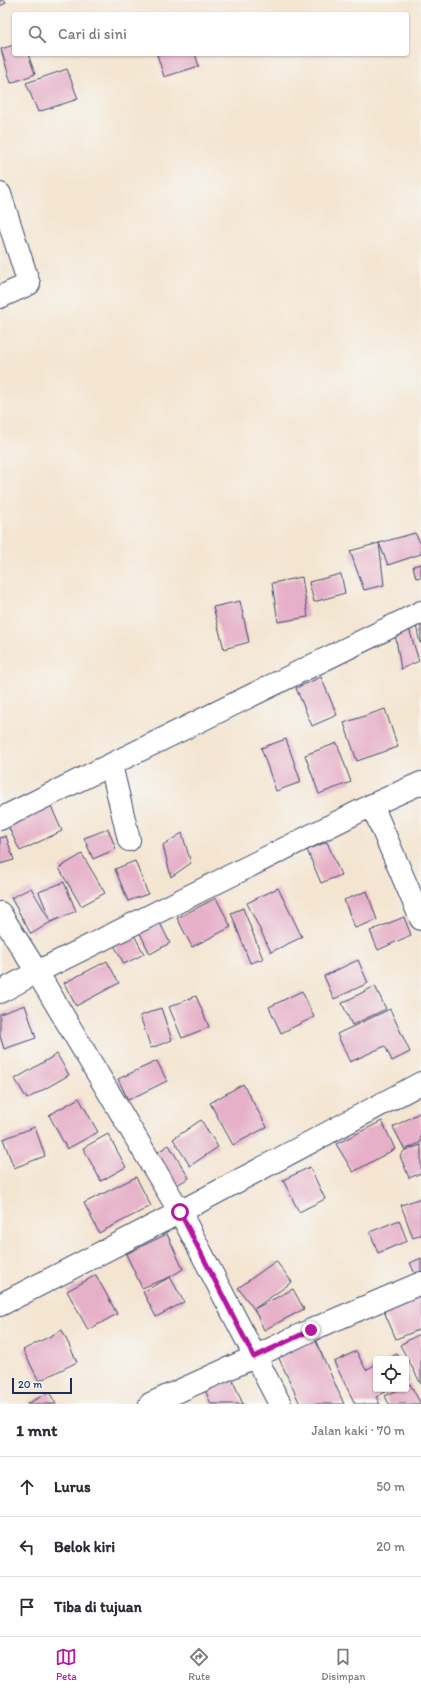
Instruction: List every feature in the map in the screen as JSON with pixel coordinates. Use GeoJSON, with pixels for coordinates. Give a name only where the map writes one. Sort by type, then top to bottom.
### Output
{"type":"FeatureCollection","features":[{"type":"Feature","properties":{"kind":"street"},"geometry":{"type":"LineString","coordinates":[[0,194],[29,284],[0,297]]}},
{"type":"Feature","properties":{"kind":"street"},"geometry":{"type":"LineString","coordinates":[[0,819],[421,612]]}},
{"type":"Feature","properties":{"kind":"street"},"geometry":{"type":"LineString","coordinates":[[111,764],[128,840]]}},
{"type":"Feature","properties":{"kind":"street"},"geometry":{"type":"LineString","coordinates":[[0,992],[37,972],[421,783]]}},
{"type":"Feature","properties":{"kind":"street"},"geometry":{"type":"LineString","coordinates":[[372,806],[421,919]]}},
{"type":"Feature","properties":{"kind":"street"},"geometry":{"type":"LineString","coordinates":[[0,913],[37,972],[180,1212],[254,1357],[280,1404]]}},
{"type":"Feature","properties":{"kind":"street"},"geometry":{"type":"LineString","coordinates":[[0,1305],[180,1212],[421,1083]]}},
{"type":"Feature","properties":{"kind":"street"},"geometry":{"type":"LineString","coordinates":[[150,1404],[311,1330],[421,1283]]}},
{"type":"Feature","properties":{"kind":"building"},"geometry":{"type":"Polygon","coordinates":[[[0,0],[4,0],[6,3],[0,6],[0,0]]]}},
{"type":"Feature","properties":{"kind":"building"},"geometry":{"type":"Polygon","coordinates":[[[12,46],[12,56],[29,56],[35,74],[11,83],[1,49],[12,46]]]}},
{"type":"Feature","properties":{"kind":"building"},"geometry":{"type":"Polygon","coordinates":[[[158,56],[196,56],[199,66],[164,77],[158,56]]]}},
{"type":"Feature","properties":{"kind":"building"},"geometry":{"type":"Polygon","coordinates":[[[67,69],[78,99],[38,112],[26,83],[67,69]]]}},
{"type":"Feature","properties":{"kind":"building"},"geometry":{"type":"Polygon","coordinates":[[[415,533],[421,544],[421,554],[388,565],[379,543],[415,533]]]}},
{"type":"Feature","properties":{"kind":"building"},"geometry":{"type":"Polygon","coordinates":[[[379,543],[384,585],[364,590],[350,551],[379,543]]]}},
{"type":"Feature","properties":{"kind":"building"},"geometry":{"type":"Polygon","coordinates":[[[421,564],[421,577],[416,578],[413,566],[421,564]]]}},
{"type":"Feature","properties":{"kind":"building"},"geometry":{"type":"Polygon","coordinates":[[[341,574],[345,593],[314,602],[309,582],[341,574]]]}},
{"type":"Feature","properties":{"kind":"building"},"geometry":{"type":"Polygon","coordinates":[[[302,577],[308,617],[278,622],[272,583],[302,577]]]}},
{"type":"Feature","properties":{"kind":"building"},"geometry":{"type":"Polygon","coordinates":[[[240,601],[249,642],[224,649],[213,607],[240,601]]]}},
{"type":"Feature","properties":{"kind":"building"},"geometry":{"type":"Polygon","coordinates":[[[406,619],[419,661],[401,669],[395,634],[406,619]]]}},
{"type":"Feature","properties":{"kind":"building"},"geometry":{"type":"Polygon","coordinates":[[[421,620],[421,643],[420,643],[415,621],[421,620]]]}},
{"type":"Feature","properties":{"kind":"building"},"geometry":{"type":"Polygon","coordinates":[[[321,677],[337,715],[312,726],[296,688],[321,677]]]}},
{"type":"Feature","properties":{"kind":"building"},"geometry":{"type":"Polygon","coordinates":[[[385,709],[398,747],[357,761],[344,723],[385,709]]]}},
{"type":"Feature","properties":{"kind":"building"},"geometry":{"type":"Polygon","coordinates":[[[286,739],[301,782],[276,791],[261,748],[286,739]]]}},
{"type":"Feature","properties":{"kind":"building"},"geometry":{"type":"Polygon","coordinates":[[[337,743],[351,782],[319,794],[305,755],[337,743]]]}},
{"type":"Feature","properties":{"kind":"building"},"geometry":{"type":"Polygon","coordinates":[[[51,806],[62,831],[20,851],[8,826],[51,806]]]}},
{"type":"Feature","properties":{"kind":"building"},"geometry":{"type":"Polygon","coordinates":[[[108,829],[116,849],[93,859],[84,838],[108,829]]]}},
{"type":"Feature","properties":{"kind":"building"},"geometry":{"type":"Polygon","coordinates":[[[182,833],[191,863],[171,877],[163,845],[182,833]]]}},
{"type":"Feature","properties":{"kind":"building"},"geometry":{"type":"Polygon","coordinates":[[[6,836],[14,860],[0,864],[0,838],[6,836]]]}},
{"type":"Feature","properties":{"kind":"building"},"geometry":{"type":"Polygon","coordinates":[[[327,842],[341,875],[321,883],[307,850],[327,842]]]}},
{"type":"Feature","properties":{"kind":"building"},"geometry":{"type":"Polygon","coordinates":[[[82,854],[105,893],[81,906],[59,868],[82,854]]]}},
{"type":"Feature","properties":{"kind":"building"},"geometry":{"type":"Polygon","coordinates":[[[135,861],[148,894],[128,901],[115,869],[135,861]]]}},
{"type":"Feature","properties":{"kind":"building"},"geometry":{"type":"Polygon","coordinates":[[[64,882],[76,911],[51,922],[39,892],[64,882]]]}},
{"type":"Feature","properties":{"kind":"building"},"geometry":{"type":"Polygon","coordinates":[[[31,888],[51,922],[31,934],[11,898],[31,888]]]}},
{"type":"Feature","properties":{"kind":"building"},"geometry":{"type":"Polygon","coordinates":[[[278,888],[302,937],[271,952],[247,903],[278,888]]]}},
{"type":"Feature","properties":{"kind":"building"},"geometry":{"type":"Polygon","coordinates":[[[367,891],[377,920],[355,928],[344,900],[367,891]]]}},
{"type":"Feature","properties":{"kind":"building"},"geometry":{"type":"Polygon","coordinates":[[[216,898],[231,927],[192,947],[177,918],[216,898]]]}},
{"type":"Feature","properties":{"kind":"building"},"geometry":{"type":"Polygon","coordinates":[[[243,908],[263,959],[250,963],[231,913],[243,908]]]}},
{"type":"Feature","properties":{"kind":"building"},"geometry":{"type":"Polygon","coordinates":[[[404,917],[411,935],[378,950],[370,931],[404,917]]]}},
{"type":"Feature","properties":{"kind":"building"},"geometry":{"type":"Polygon","coordinates":[[[160,923],[170,943],[150,954],[140,933],[160,923]]]}},
{"type":"Feature","properties":{"kind":"building"},"geometry":{"type":"Polygon","coordinates":[[[134,935],[144,954],[124,964],[114,945],[134,935]]]}},
{"type":"Feature","properties":{"kind":"building"},"geometry":{"type":"Polygon","coordinates":[[[358,960],[368,983],[334,999],[324,976],[358,960]]]}},
{"type":"Feature","properties":{"kind":"building"},"geometry":{"type":"Polygon","coordinates":[[[107,961],[119,983],[76,1006],[64,983],[107,961]]]}},
{"type":"Feature","properties":{"kind":"building"},"geometry":{"type":"Polygon","coordinates":[[[375,986],[386,1009],[352,1025],[342,1003],[375,986]]]}},
{"type":"Feature","properties":{"kind":"building"},"geometry":{"type":"Polygon","coordinates":[[[302,991],[314,1017],[281,1033],[269,1007],[302,991]]]}},
{"type":"Feature","properties":{"kind":"building"},"geometry":{"type":"Polygon","coordinates":[[[196,996],[209,1027],[182,1038],[169,1007],[196,996]]]}},
{"type":"Feature","properties":{"kind":"building"},"geometry":{"type":"Polygon","coordinates":[[[25,1005],[36,1038],[4,1049],[0,1036],[0,1014],[25,1005]]]}},
{"type":"Feature","properties":{"kind":"building"},"geometry":{"type":"Polygon","coordinates":[[[161,1008],[172,1040],[151,1048],[140,1016],[161,1008]]]}},
{"type":"Feature","properties":{"kind":"building"},"geometry":{"type":"Polygon","coordinates":[[[390,1009],[410,1052],[392,1061],[385,1046],[350,1062],[337,1034],[390,1009]]]}},
{"type":"Feature","properties":{"kind":"building"},"geometry":{"type":"Polygon","coordinates":[[[57,1054],[69,1075],[27,1099],[15,1079],[57,1054]]]}},
{"type":"Feature","properties":{"kind":"building"},"geometry":{"type":"Polygon","coordinates":[[[157,1061],[167,1081],[128,1100],[118,1079],[157,1061]]]}},
{"type":"Feature","properties":{"kind":"building"},"geometry":{"type":"Polygon","coordinates":[[[243,1084],[267,1127],[233,1145],[210,1103],[243,1084]]]}},
{"type":"Feature","properties":{"kind":"building"},"geometry":{"type":"Polygon","coordinates":[[[79,1098],[98,1132],[67,1149],[49,1115],[79,1098]]]}},
{"type":"Feature","properties":{"kind":"building"},"geometry":{"type":"Polygon","coordinates":[[[421,1112],[421,1142],[405,1150],[393,1127],[421,1112]]]}},
{"type":"Feature","properties":{"kind":"building"},"geometry":{"type":"Polygon","coordinates":[[[201,1120],[218,1147],[190,1166],[173,1139],[201,1120]]]}},
{"type":"Feature","properties":{"kind":"building"},"geometry":{"type":"Polygon","coordinates":[[[382,1121],[395,1149],[353,1172],[336,1144],[382,1121]]]}},
{"type":"Feature","properties":{"kind":"building"},"geometry":{"type":"Polygon","coordinates":[[[35,1127],[45,1156],[14,1168],[3,1139],[35,1127]]]}},
{"type":"Feature","properties":{"kind":"building"},"geometry":{"type":"Polygon","coordinates":[[[108,1134],[126,1167],[101,1181],[83,1148],[108,1134]]]}},
{"type":"Feature","properties":{"kind":"building"},"geometry":{"type":"Polygon","coordinates":[[[169,1145],[189,1178],[175,1186],[156,1153],[169,1145]]]}},
{"type":"Feature","properties":{"kind":"building"},"geometry":{"type":"Polygon","coordinates":[[[421,1145],[421,1173],[409,1178],[400,1156],[405,1150],[421,1145]]]}},
{"type":"Feature","properties":{"kind":"building"},"geometry":{"type":"Polygon","coordinates":[[[310,1167],[325,1199],[299,1212],[283,1180],[310,1167]]]}},
{"type":"Feature","properties":{"kind":"building"},"geometry":{"type":"Polygon","coordinates":[[[136,1177],[151,1206],[99,1233],[84,1203],[136,1177]]]}},
{"type":"Feature","properties":{"kind":"building"},"geometry":{"type":"Polygon","coordinates":[[[421,1198],[421,1235],[413,1238],[401,1205],[421,1198]]]}},
{"type":"Feature","properties":{"kind":"building"},"geometry":{"type":"Polygon","coordinates":[[[399,1220],[407,1241],[378,1253],[370,1232],[399,1220]]]}},
{"type":"Feature","properties":{"kind":"building"},"geometry":{"type":"Polygon","coordinates":[[[167,1234],[183,1269],[170,1277],[142,1288],[126,1254],[167,1234]]]}},
{"type":"Feature","properties":{"kind":"building"},"geometry":{"type":"Polygon","coordinates":[[[421,1258],[421,1275],[417,1278],[410,1263],[421,1258]]]}},
{"type":"Feature","properties":{"kind":"building"},"geometry":{"type":"Polygon","coordinates":[[[276,1261],[292,1282],[254,1309],[238,1288],[276,1261]]]}},
{"type":"Feature","properties":{"kind":"building"},"geometry":{"type":"Polygon","coordinates":[[[96,1275],[117,1314],[88,1330],[67,1291],[96,1275]]]}},
{"type":"Feature","properties":{"kind":"building"},"geometry":{"type":"Polygon","coordinates":[[[170,1277],[184,1302],[156,1317],[143,1292],[170,1277]]]}},
{"type":"Feature","properties":{"kind":"building"},"geometry":{"type":"Polygon","coordinates":[[[293,1289],[304,1309],[264,1330],[254,1309],[293,1289]]]}},
{"type":"Feature","properties":{"kind":"building"},"geometry":{"type":"Polygon","coordinates":[[[418,1294],[421,1300],[421,1329],[396,1339],[383,1309],[418,1294]]]}},
{"type":"Feature","properties":{"kind":"building"},"geometry":{"type":"Polygon","coordinates":[[[62,1330],[77,1362],[39,1381],[23,1350],[62,1330]]]}},
{"type":"Feature","properties":{"kind":"building"},"geometry":{"type":"Polygon","coordinates":[[[421,1333],[421,1384],[409,1362],[409,1356],[406,1356],[400,1345],[421,1333]]]}},
{"type":"Feature","properties":{"kind":"building"},"geometry":{"type":"Polygon","coordinates":[[[314,1337],[344,1404],[300,1404],[277,1354],[314,1337]]]}},
{"type":"Feature","properties":{"kind":"building"},"geometry":{"type":"Polygon","coordinates":[[[356,1351],[366,1370],[373,1366],[373,1392],[385,1392],[376,1397],[380,1404],[355,1404],[334,1362],[356,1351]]]}},
{"type":"Feature","properties":{"kind":"building"},"geometry":{"type":"Polygon","coordinates":[[[232,1379],[243,1404],[211,1404],[205,1390],[232,1379]]]}},
{"type":"Feature","properties":{"kind":"building"},"geometry":{"type":"Polygon","coordinates":[[[409,1384],[421,1404],[389,1404],[385,1396],[394,1392],[409,1392],[409,1384]]]}},
{"type":"Feature","properties":{"kind":"building"},"geometry":{"type":"Polygon","coordinates":[[[49,1392],[56,1404],[27,1404],[49,1392]]]}},
{"type":"Feature","properties":{"kind":"route"},"geometry":{"type":"LineString","coordinates":[[180,1212],[254,1357],[311,1330]]}}]}
